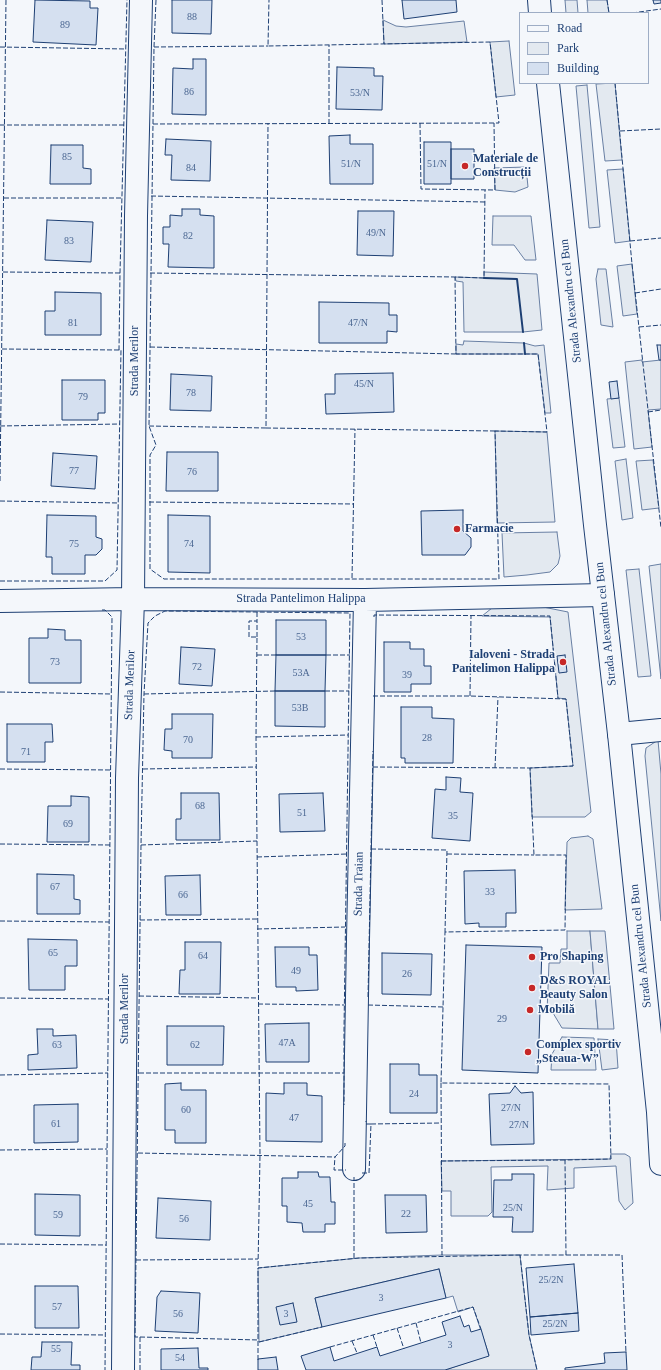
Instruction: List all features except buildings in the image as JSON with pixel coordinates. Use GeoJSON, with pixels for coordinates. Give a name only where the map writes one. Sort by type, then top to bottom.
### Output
{"type":"FeatureCollection","features":[{"type":"Feature","properties":{"kind":"street","name":"Strada Merilor"},"geometry":{"type":"LineString","coordinates":[[123,1370],[127,778],[133,599],[136,216],[141,0]]}},
{"type":"Feature","properties":{"kind":"street"},"geometry":{"type":"LineString","coordinates":[[539,0],[540,12]]}},
{"type":"Feature","properties":{"kind":"street","name":"Strada Alexandru cel Bun"},"geometry":{"type":"LineString","coordinates":[[548,84],[619,734],[658,1112],[661,1164]]}},
{"type":"Feature","properties":{"kind":"street","name":"Strada Pantelimon Halippa"},"geometry":{"type":"LineString","coordinates":[[0,601],[133,599],[365,600],[603,595]]}},
{"type":"Feature","properties":{"kind":"street","name":"Strada Traian"},"geometry":{"type":"LineString","coordinates":[[354,1169],[365,600]]}},
{"type":"Feature","properties":{"kind":"street"},"geometry":{"type":"LineString","coordinates":[[619,734],[661,730]]}},
{"type":"Feature","properties":{"kind":"green space"},"geometry":{"type":"Polygon","coordinates":[[[565,0],[577,0],[578,12],[566,12],[565,0]]]}},
{"type":"Feature","properties":{"kind":"green space"},"geometry":{"type":"Polygon","coordinates":[[[587,0],[607,0],[609,12],[588,12],[587,0]]]}},
{"type":"Feature","properties":{"kind":"green space"},"geometry":{"type":"Polygon","coordinates":[[[383,20],[396,26],[406,27],[464,21],[467,42],[384,44],[383,20]]]}},
{"type":"Feature","properties":{"kind":"green space"},"geometry":{"type":"Polygon","coordinates":[[[509,41],[515,95],[496,97],[490,42],[509,41]]]}},
{"type":"Feature","properties":{"kind":"green space"},"geometry":{"type":"Polygon","coordinates":[[[596,84],[615,84],[622,160],[605,161],[596,84]]]}},
{"type":"Feature","properties":{"kind":"green space"},"geometry":{"type":"Polygon","coordinates":[[[587,85],[600,227],[589,228],[576,86],[587,85]]]}},
{"type":"Feature","properties":{"kind":"green space"},"geometry":{"type":"Polygon","coordinates":[[[526,167],[528,187],[515,192],[495,190],[494,168],[526,167]]]}},
{"type":"Feature","properties":{"kind":"green space"},"geometry":{"type":"Polygon","coordinates":[[[623,169],[630,241],[615,243],[607,170],[623,169]]]}},
{"type":"Feature","properties":{"kind":"green space"},"geometry":{"type":"Polygon","coordinates":[[[493,216],[531,216],[536,260],[525,260],[514,245],[492,245],[493,216]]]}},
{"type":"Feature","properties":{"kind":"green space"},"geometry":{"type":"Polygon","coordinates":[[[632,264],[637,314],[623,316],[617,266],[632,264]]]}},
{"type":"Feature","properties":{"kind":"green space"},"geometry":{"type":"Polygon","coordinates":[[[598,269],[606,269],[613,327],[601,325],[596,279],[598,269]]]}},
{"type":"Feature","properties":{"kind":"green space"},"geometry":{"type":"Polygon","coordinates":[[[484,272],[537,274],[542,330],[523,332],[464,332],[463,282],[456,281],[455,277],[484,278],[484,272]]]}},
{"type":"Feature","properties":{"kind":"green space"},"geometry":{"type":"Polygon","coordinates":[[[464,341],[524,343],[535,346],[544,345],[551,413],[545,413],[538,354],[456,354],[456,344],[463,345],[464,341]]]}},
{"type":"Feature","properties":{"kind":"green space"},"geometry":{"type":"Polygon","coordinates":[[[642,360],[642,362],[661,360],[661,409],[648,410],[652,447],[634,449],[625,362],[642,360]]]}},
{"type":"Feature","properties":{"kind":"green space"},"geometry":{"type":"Polygon","coordinates":[[[619,398],[625,447],[613,448],[607,399],[619,398]]]}},
{"type":"Feature","properties":{"kind":"green space"},"geometry":{"type":"Polygon","coordinates":[[[495,431],[547,432],[555,522],[497,523],[495,431]]]}},
{"type":"Feature","properties":{"kind":"green space"},"geometry":{"type":"Polygon","coordinates":[[[626,459],[633,518],[622,520],[615,461],[626,459]]]}},
{"type":"Feature","properties":{"kind":"green space"},"geometry":{"type":"Polygon","coordinates":[[[653,460],[659,508],[642,510],[636,461],[653,460]]]}},
{"type":"Feature","properties":{"kind":"green space"},"geometry":{"type":"Polygon","coordinates":[[[557,532],[560,556],[558,564],[550,572],[504,577],[502,533],[557,532]]]}},
{"type":"Feature","properties":{"kind":"green space"},"geometry":{"type":"Polygon","coordinates":[[[661,564],[661,679],[649,566],[661,564]]]}},
{"type":"Feature","properties":{"kind":"green space"},"geometry":{"type":"Polygon","coordinates":[[[639,569],[651,676],[638,677],[626,570],[639,569]]]}},
{"type":"Feature","properties":{"kind":"green space"},"geometry":{"type":"Polygon","coordinates":[[[538,606],[568,612],[591,812],[585,817],[532,817],[530,768],[573,766],[566,699],[558,698],[550,617],[482,616],[492,608],[538,606]]]}},
{"type":"Feature","properties":{"kind":"green space"},"geometry":{"type":"Polygon","coordinates":[[[658,740],[661,774],[661,921],[645,756],[646,748],[658,740]]]}},
{"type":"Feature","properties":{"kind":"green space"},"geometry":{"type":"Polygon","coordinates":[[[588,836],[593,839],[602,909],[565,910],[567,842],[571,838],[588,836]]]}},
{"type":"Feature","properties":{"kind":"green space"},"geometry":{"type":"Polygon","coordinates":[[[567,931],[590,931],[598,1029],[562,1028],[553,1013],[547,1012],[549,963],[560,963],[561,949],[567,949],[567,931]]]}},
{"type":"Feature","properties":{"kind":"green space"},"geometry":{"type":"Polygon","coordinates":[[[562,1037],[594,1038],[596,1070],[551,1070],[552,1054],[562,1037]]]}},
{"type":"Feature","properties":{"kind":"green space"},"geometry":{"type":"Polygon","coordinates":[[[611,1154],[625,1154],[630,1157],[633,1203],[625,1210],[619,1201],[616,1166],[574,1168],[574,1188],[547,1190],[548,1166],[491,1167],[492,1212],[488,1216],[451,1216],[451,1191],[442,1191],[441,1161],[610,1159],[611,1154]]]}},
{"type":"Feature","properties":{"kind":"green space"},"geometry":{"type":"Polygon","coordinates":[[[442,1255],[520,1255],[529,1335],[537,1370],[445,1370],[489,1355],[473,1307],[458,1312],[453,1296],[446,1298],[439,1269],[315,1298],[322,1327],[259,1342],[258,1268],[359,1258],[442,1255]]]}},
{"type":"Feature","properties":{"kind":"shaded area"},"geometry":{"type":"Polygon","coordinates":[[[590,931],[605,931],[614,1029],[598,1029],[590,931]]]}},
{"type":"Feature","properties":{"kind":"shaded area"},"geometry":{"type":"Polygon","coordinates":[[[598,1039],[616,1040],[618,1068],[602,1070],[598,1039]]]}},
{"type":"Feature","properties":{"kind":"fence"},"geometry":{"type":"LineString","coordinates":[[0,481],[6,0]]}},
{"type":"Feature","properties":{"kind":"fence"},"geometry":{"type":"LineString","coordinates":[[0,581],[105,581],[117,570],[121,350],[119,350],[120,273],[127,0]]}},
{"type":"Feature","properties":{"kind":"fence"},"geometry":{"type":"LineString","coordinates":[[156,0],[154,47],[149,426],[156,445],[150,455],[150,569],[164,579],[499,579],[495,431],[547,432],[538,354],[456,354],[455,277],[484,278],[485,190]]}},
{"type":"Feature","properties":{"kind":"fence"},"geometry":{"type":"LineString","coordinates":[[153,124],[499,123],[490,42],[268,46],[269,0]]}},
{"type":"Feature","properties":{"kind":"fence"},"geometry":{"type":"LineString","coordinates":[[382,0],[384,44]]}},
{"type":"Feature","properties":{"kind":"fence"},"geometry":{"type":"LineString","coordinates":[[607,0],[609,12]]}},
{"type":"Feature","properties":{"kind":"fence"},"geometry":{"type":"LineString","coordinates":[[639,12],[661,9]]}},
{"type":"Feature","properties":{"kind":"fence"},"geometry":{"type":"LineString","coordinates":[[329,45],[329,124]]}},
{"type":"Feature","properties":{"kind":"fence"},"geometry":{"type":"LineString","coordinates":[[154,47],[268,46]]}},
{"type":"Feature","properties":{"kind":"fence"},"geometry":{"type":"LineString","coordinates":[[0,47],[126,49]]}},
{"type":"Feature","properties":{"kind":"fence"},"geometry":{"type":"LineString","coordinates":[[615,84],[632,264],[661,528]]}},
{"type":"Feature","properties":{"kind":"fence"},"geometry":{"type":"LineString","coordinates":[[149,426],[266,428],[268,123]]}},
{"type":"Feature","properties":{"kind":"fence"},"geometry":{"type":"LineString","coordinates":[[420,123],[421,189],[495,190],[494,123]]}},
{"type":"Feature","properties":{"kind":"fence"},"geometry":{"type":"LineString","coordinates":[[0,125],[124,125]]}},
{"type":"Feature","properties":{"kind":"fence"},"geometry":{"type":"LineString","coordinates":[[620,131],[661,129]]}},
{"type":"Feature","properties":{"kind":"fence"},"geometry":{"type":"LineString","coordinates":[[151,196],[485,202]]}},
{"type":"Feature","properties":{"kind":"fence"},"geometry":{"type":"LineString","coordinates":[[4,198],[122,198]]}},
{"type":"Feature","properties":{"kind":"fence"},"geometry":{"type":"LineString","coordinates":[[630,241],[661,238]]}},
{"type":"Feature","properties":{"kind":"fence"},"geometry":{"type":"LineString","coordinates":[[3,272],[120,273]]}},
{"type":"Feature","properties":{"kind":"fence"},"geometry":{"type":"LineString","coordinates":[[150,273],[455,277]]}},
{"type":"Feature","properties":{"kind":"fence"},"geometry":{"type":"LineString","coordinates":[[635,293],[661,289]]}},
{"type":"Feature","properties":{"kind":"fence"},"geometry":{"type":"LineString","coordinates":[[639,327],[661,325]]}},
{"type":"Feature","properties":{"kind":"fence"},"geometry":{"type":"LineString","coordinates":[[150,347],[456,354]]}},
{"type":"Feature","properties":{"kind":"fence"},"geometry":{"type":"LineString","coordinates":[[2,349],[119,350]]}},
{"type":"Feature","properties":{"kind":"fence"},"geometry":{"type":"LineString","coordinates":[[648,412],[661,410]]}},
{"type":"Feature","properties":{"kind":"fence"},"geometry":{"type":"LineString","coordinates":[[0,426],[120,424]]}},
{"type":"Feature","properties":{"kind":"fence"},"geometry":{"type":"LineString","coordinates":[[266,428],[495,431]]}},
{"type":"Feature","properties":{"kind":"fence"},"geometry":{"type":"LineString","coordinates":[[352,578],[355,429]]}},
{"type":"Feature","properties":{"kind":"fence"},"geometry":{"type":"LineString","coordinates":[[0,501],[119,503]]}},
{"type":"Feature","properties":{"kind":"fence"},"geometry":{"type":"LineString","coordinates":[[149,502],[354,504]]}},
{"type":"Feature","properties":{"kind":"fence"},"geometry":{"type":"LineString","coordinates":[[102,610],[105,610],[112,617],[105,1370]]}},
{"type":"Feature","properties":{"kind":"fence"},"geometry":{"type":"LineString","coordinates":[[140,1370],[140,1337],[135,1337],[144,694],[148,623],[155,616],[165,611],[350,613],[344,1105]]}},
{"type":"Feature","properties":{"kind":"fence"},"geometry":{"type":"LineString","coordinates":[[257,612],[257,621],[249,621],[249,637],[257,637],[256,737],[260,1155],[258,1268]]}},
{"type":"Feature","properties":{"kind":"fence"},"geometry":{"type":"LineString","coordinates":[[374,617],[374,615],[550,616],[558,698]]}},
{"type":"Feature","properties":{"kind":"fence"},"geometry":{"type":"LineString","coordinates":[[470,696],[471,616]]}},
{"type":"Feature","properties":{"kind":"fence"},"geometry":{"type":"LineString","coordinates":[[257,621],[257,637]]}},
{"type":"Feature","properties":{"kind":"fence"},"geometry":{"type":"LineString","coordinates":[[257,655],[276,655]]}},
{"type":"Feature","properties":{"kind":"fence"},"geometry":{"type":"LineString","coordinates":[[326,655],[350,655]]}},
{"type":"Feature","properties":{"kind":"fence"},"geometry":{"type":"LineString","coordinates":[[144,694],[275,691]]}},
{"type":"Feature","properties":{"kind":"fence"},"geometry":{"type":"LineString","coordinates":[[325,691],[349,691]]}},
{"type":"Feature","properties":{"kind":"fence"},"geometry":{"type":"LineString","coordinates":[[0,692],[111,694]]}},
{"type":"Feature","properties":{"kind":"fence"},"geometry":{"type":"LineString","coordinates":[[373,696],[470,696],[566,699],[573,766],[530,768],[534,855],[566,855],[565,930],[445,932],[441,1083],[609,1084],[611,1159],[565,1160],[566,1255],[520,1255],[529,1335],[537,1370]]}},
{"type":"Feature","properties":{"kind":"fence"},"geometry":{"type":"LineString","coordinates":[[495,768],[498,697]]}},
{"type":"Feature","properties":{"kind":"fence"},"geometry":{"type":"LineString","coordinates":[[256,737],[348,735]]}},
{"type":"Feature","properties":{"kind":"fence"},"geometry":{"type":"LineString","coordinates":[[368,997],[373,751]]}},
{"type":"Feature","properties":{"kind":"fence"},"geometry":{"type":"LineString","coordinates":[[143,769],[256,767]]}},
{"type":"Feature","properties":{"kind":"fence"},"geometry":{"type":"LineString","coordinates":[[373,767],[530,768]]}},
{"type":"Feature","properties":{"kind":"fence"},"geometry":{"type":"LineString","coordinates":[[0,769],[111,770]]}},
{"type":"Feature","properties":{"kind":"fence"},"geometry":{"type":"LineString","coordinates":[[141,845],[257,841]]}},
{"type":"Feature","properties":{"kind":"fence"},"geometry":{"type":"LineString","coordinates":[[0,844],[110,845]]}},
{"type":"Feature","properties":{"kind":"fence"},"geometry":{"type":"LineString","coordinates":[[371,849],[447,850],[445,932]]}},
{"type":"Feature","properties":{"kind":"fence"},"geometry":{"type":"LineString","coordinates":[[257,857],[347,854]]}},
{"type":"Feature","properties":{"kind":"fence"},"geometry":{"type":"LineString","coordinates":[[447,854],[534,855]]}},
{"type":"Feature","properties":{"kind":"fence"},"geometry":{"type":"LineString","coordinates":[[140,920],[257,919]]}},
{"type":"Feature","properties":{"kind":"fence"},"geometry":{"type":"LineString","coordinates":[[0,921],[109,922]]}},
{"type":"Feature","properties":{"kind":"fence"},"geometry":{"type":"LineString","coordinates":[[257,929],[345,927]]}},
{"type":"Feature","properties":{"kind":"fence"},"geometry":{"type":"LineString","coordinates":[[139,996],[258,998]]}},
{"type":"Feature","properties":{"kind":"fence"},"geometry":{"type":"LineString","coordinates":[[0,998],[109,999]]}},
{"type":"Feature","properties":{"kind":"fence"},"geometry":{"type":"LineString","coordinates":[[258,1004],[344,1005]]}},
{"type":"Feature","properties":{"kind":"fence"},"geometry":{"type":"LineString","coordinates":[[368,1005],[443,1007]]}},
{"type":"Feature","properties":{"kind":"fence"},"geometry":{"type":"LineString","coordinates":[[0,1075],[108,1073]]}},
{"type":"Feature","properties":{"kind":"fence"},"geometry":{"type":"LineString","coordinates":[[139,1073],[344,1073]]}},
{"type":"Feature","properties":{"kind":"fence"},"geometry":{"type":"LineString","coordinates":[[441,1083],[442,1255]]}},
{"type":"Feature","properties":{"kind":"fence"},"geometry":{"type":"LineString","coordinates":[[362,1173],[369,1173],[371,1124],[366,1124],[366,1121]]}},
{"type":"Feature","properties":{"kind":"fence"},"geometry":{"type":"LineString","coordinates":[[371,1124],[441,1123]]}},
{"type":"Feature","properties":{"kind":"fence"},"geometry":{"type":"LineString","coordinates":[[345,1143],[345,1146],[335,1157],[334,1170],[346,1170]]}},
{"type":"Feature","properties":{"kind":"fence"},"geometry":{"type":"LineString","coordinates":[[0,1150],[107,1149]]}},
{"type":"Feature","properties":{"kind":"fence"},"geometry":{"type":"LineString","coordinates":[[138,1153],[335,1157]]}},
{"type":"Feature","properties":{"kind":"fence"},"geometry":{"type":"LineString","coordinates":[[441,1161],[565,1160]]}},
{"type":"Feature","properties":{"kind":"fence"},"geometry":{"type":"LineString","coordinates":[[354,1177],[354,1258]]}},
{"type":"Feature","properties":{"kind":"fence"},"geometry":{"type":"LineString","coordinates":[[0,1244],[106,1245]]}},
{"type":"Feature","properties":{"kind":"fence"},"geometry":{"type":"LineString","coordinates":[[258,1360],[258,1268],[359,1258],[520,1255]]}},
{"type":"Feature","properties":{"kind":"fence"},"geometry":{"type":"LineString","coordinates":[[566,1255],[622,1255],[626,1353]]}},
{"type":"Feature","properties":{"kind":"fence"},"geometry":{"type":"LineString","coordinates":[[136,1260],[258,1259]]}},
{"type":"Feature","properties":{"kind":"fence"},"geometry":{"type":"LineString","coordinates":[[330,1347],[473,1307],[481,1329]]}},
{"type":"Feature","properties":{"kind":"fence"},"geometry":{"type":"LineString","coordinates":[[416,1323],[421,1343]]}},
{"type":"Feature","properties":{"kind":"fence"},"geometry":{"type":"LineString","coordinates":[[259,1342],[322,1327]]}},
{"type":"Feature","properties":{"kind":"fence"},"geometry":{"type":"LineString","coordinates":[[397,1328],[404,1349]]}},
{"type":"Feature","properties":{"kind":"fence"},"geometry":{"type":"LineString","coordinates":[[0,1334],[105,1335]]}},
{"type":"Feature","properties":{"kind":"fence"},"geometry":{"type":"LineString","coordinates":[[373,1335],[377,1347]]}},
{"type":"Feature","properties":{"kind":"fence"},"geometry":{"type":"LineString","coordinates":[[140,1337],[259,1340]]}},
{"type":"Feature","properties":{"kind":"fence"},"geometry":{"type":"LineString","coordinates":[[352,1341],[357,1353]]}},
{"type":"Feature","properties":{"kind":"wall"},"geometry":{"type":"LineString","coordinates":[[484,278],[517,279],[523,332]]}},
{"type":"Feature","properties":{"kind":"wall"},"geometry":{"type":"LineString","coordinates":[[524,343],[525,354]]}},
{"type":"Feature","properties":{"kind":"place","name":"Materiale de Construcții"},"geometry":{"type":"Point","coordinates":[465,166]}},
{"type":"Feature","properties":{"kind":"place","name":"Farmacie"},"geometry":{"type":"Point","coordinates":[457,529]}},
{"type":"Feature","properties":{"kind":"place","name":"Ialoveni - Strada Pantelimon Halippa"},"geometry":{"type":"Point","coordinates":[563,662]}},
{"type":"Feature","properties":{"kind":"place","name":"Pro Shaping"},"geometry":{"type":"Point","coordinates":[532,957]}},
{"type":"Feature","properties":{"kind":"place","name":"D&S ROYAL Beauty Salon"},"geometry":{"type":"Point","coordinates":[532,988]}},
{"type":"Feature","properties":{"kind":"place","name":"Mobilă"},"geometry":{"type":"Point","coordinates":[530,1010]}},
{"type":"Feature","properties":{"kind":"place","name":"Complex sportiv „Steaua-W”"},"geometry":{"type":"Point","coordinates":[528,1052]}}]}
